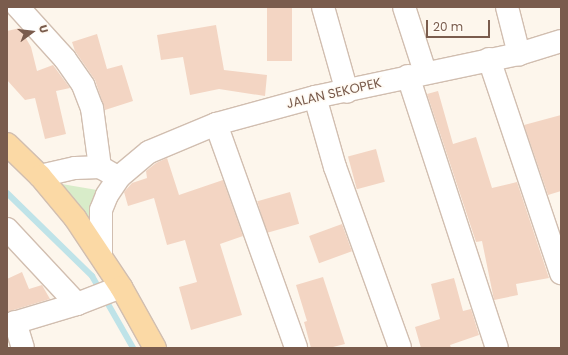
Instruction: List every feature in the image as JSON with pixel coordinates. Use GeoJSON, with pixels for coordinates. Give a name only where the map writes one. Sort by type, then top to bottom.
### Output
{"type":"FeatureCollection","features":[{"type":"Feature","properties":{"kind":"main road"},"geometry":{"type":"LineString","coordinates":[[9,150],[40,176],[101,255],[112,291],[155,348]]}},
{"type":"Feature","properties":{"kind":"street"},"geometry":{"type":"LineString","coordinates":[[18,7],[65,60],[83,85],[92,108],[100,167]]}},
{"type":"Feature","properties":{"kind":"street"},"geometry":{"type":"LineString","coordinates":[[323,7],[347,92]]}},
{"type":"Feature","properties":{"kind":"street"},"geometry":{"type":"LineString","coordinates":[[404,7],[417,74],[497,348]]}},
{"type":"Feature","properties":{"kind":"street"},"geometry":{"type":"LineString","coordinates":[[507,7],[519,54]]}},
{"type":"Feature","properties":{"kind":"street","name":"JALAN SEKOPEK"},"geometry":{"type":"LineString","coordinates":[[118,178],[149,152],[216,124],[315,97],[347,92],[417,74],[519,54],[561,41]]}},
{"type":"Feature","properties":{"kind":"street"},"geometry":{"type":"LineString","coordinates":[[489,59],[561,273]]}},
{"type":"Feature","properties":{"kind":"street"},"geometry":{"type":"LineString","coordinates":[[315,97],[335,167],[400,348]]}},
{"type":"Feature","properties":{"kind":"street"},"geometry":{"type":"LineString","coordinates":[[216,124],[296,348]]}},
{"type":"Feature","properties":{"kind":"street"},"geometry":{"type":"LineString","coordinates":[[40,176],[75,168],[100,167],[118,178],[101,210],[101,255]]}},
{"type":"Feature","properties":{"kind":"street"},"geometry":{"type":"LineString","coordinates":[[7,229],[79,303]]}},
{"type":"Feature","properties":{"kind":"street"},"geometry":{"type":"LineString","coordinates":[[24,348],[11,324],[112,291]]}},
{"type":"Feature","properties":{"kind":"green space"},"geometry":{"type":"Polygon","coordinates":[[[50,182],[97,190],[97,234],[50,182]]]}},
{"type":"Feature","properties":{"kind":"building"},"geometry":{"type":"Polygon","coordinates":[[[267,7],[292,7],[292,61],[267,61],[267,7]]]}},
{"type":"Feature","properties":{"kind":"building"},"geometry":{"type":"Polygon","coordinates":[[[216,25],[224,70],[267,75],[265,96],[219,89],[190,95],[183,57],[161,60],[157,35],[216,25]]]}},
{"type":"Feature","properties":{"kind":"building"},"geometry":{"type":"Polygon","coordinates":[[[20,28],[31,47],[37,71],[53,65],[70,88],[56,91],[66,134],[45,139],[35,98],[25,100],[7,80],[7,31],[20,28]]]}},
{"type":"Feature","properties":{"kind":"building"},"geometry":{"type":"Polygon","coordinates":[[[97,34],[107,69],[122,65],[133,101],[105,110],[95,80],[75,51],[72,42],[97,34]]]}},
{"type":"Feature","properties":{"kind":"building"},"geometry":{"type":"Polygon","coordinates":[[[438,91],[453,144],[476,137],[492,188],[517,182],[549,278],[516,284],[518,295],[494,300],[482,241],[476,242],[427,94],[438,91]]]}},
{"type":"Feature","properties":{"kind":"building"},"geometry":{"type":"Polygon","coordinates":[[[561,115],[561,191],[548,195],[524,125],[561,115]]]}},
{"type":"Feature","properties":{"kind":"building"},"geometry":{"type":"Polygon","coordinates":[[[376,149],[385,182],[357,189],[348,157],[376,149]]]}},
{"type":"Feature","properties":{"kind":"building"},"geometry":{"type":"Polygon","coordinates":[[[167,158],[179,195],[223,180],[243,236],[220,244],[242,315],[191,330],[179,287],[197,282],[185,240],[167,245],[154,198],[128,206],[124,192],[132,183],[147,178],[146,171],[156,163],[167,158]]]}},
{"type":"Feature","properties":{"kind":"building"},"geometry":{"type":"Polygon","coordinates":[[[290,192],[299,224],[266,233],[257,201],[290,192]]]}},
{"type":"Feature","properties":{"kind":"building"},"geometry":{"type":"Polygon","coordinates":[[[342,224],[352,251],[319,263],[309,236],[342,224]]]}},
{"type":"Feature","properties":{"kind":"building"},"geometry":{"type":"Polygon","coordinates":[[[22,272],[29,289],[42,285],[50,299],[7,312],[7,279],[22,272]]]}},
{"type":"Feature","properties":{"kind":"building"},"geometry":{"type":"Polygon","coordinates":[[[323,277],[345,344],[329,348],[311,348],[304,322],[307,321],[296,285],[323,277]]]}},
{"type":"Feature","properties":{"kind":"building"},"geometry":{"type":"Polygon","coordinates":[[[454,278],[463,311],[471,309],[479,335],[450,345],[451,348],[421,348],[415,327],[440,319],[431,284],[454,278]]]}},
{"type":"Feature","properties":{"kind":"waterway"},"geometry":{"type":"LineString","coordinates":[[7,193],[92,276],[133,348]]}}]}
